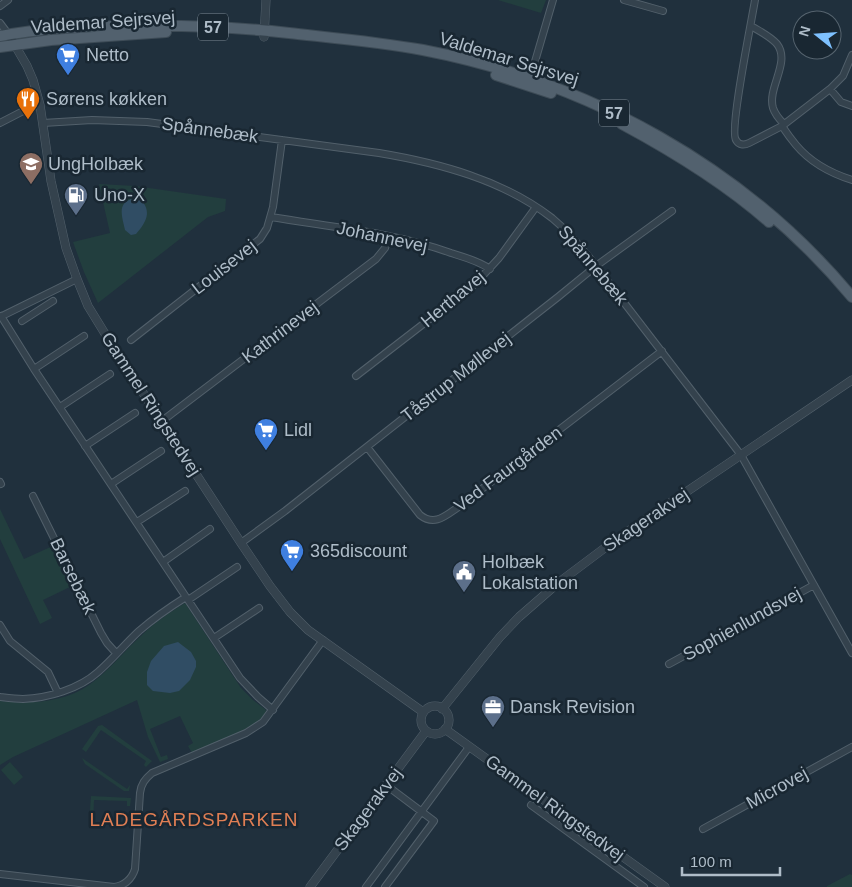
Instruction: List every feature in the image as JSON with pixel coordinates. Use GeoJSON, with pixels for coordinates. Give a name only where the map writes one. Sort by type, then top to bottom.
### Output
{"type":"FeatureCollection","features":[{"type":"Feature","properties":{"kind":"main road","name":"Valdemar Sejrsvej"},"geometry":{"type":"LineString","coordinates":[[4,36],[82,26],[199,26],[422,55],[529,82],[592,102],[655,133],[718,173],[765,209],[808,248],[852,297]]}},
{"type":"Feature","properties":{"kind":"main road","name":"Valdemar Sejrsvej"},"geometry":{"type":"LineString","coordinates":[[0,47],[51,40],[162,32],[264,34]]}},
{"type":"Feature","properties":{"kind":"main road","name":"Valdemar Sejrsvej"},"geometry":{"type":"LineString","coordinates":[[529,82],[590,107],[651,140],[714,179],[761,215],[805,254],[852,304]]}},
{"type":"Feature","properties":{"kind":"street"},"geometry":{"type":"LineString","coordinates":[[0,6],[8,0]]}},
{"type":"Feature","properties":{"kind":"street"},"geometry":{"type":"LineString","coordinates":[[264,34],[266,0]]}},
{"type":"Feature","properties":{"kind":"street"},"geometry":{"type":"LineString","coordinates":[[529,82],[553,0]]}},
{"type":"Feature","properties":{"kind":"street"},"geometry":{"type":"LineString","coordinates":[[624,0],[663,11]]}},
{"type":"Feature","properties":{"kind":"street"},"geometry":{"type":"LineString","coordinates":[[755,0],[735,121],[734,137],[739,144],[747,144],[783,125],[830,89],[843,76],[852,55]]}},
{"type":"Feature","properties":{"kind":"street","name":"Gammel Ringstedvej"},"geometry":{"type":"LineString","coordinates":[[0,23],[4,36],[16,45],[32,77],[40,105],[51,181],[62,235],[88,306],[106,336],[241,543],[284,604],[304,626],[423,712]]}},
{"type":"Feature","properties":{"kind":"street"},"geometry":{"type":"LineString","coordinates":[[751,26],[773,40],[779,48],[781,61],[772,103],[774,112],[796,145],[812,161],[832,173],[852,180]]}},
{"type":"Feature","properties":{"kind":"street"},"geometry":{"type":"LineString","coordinates":[[830,89],[841,102],[852,106]]}},
{"type":"Feature","properties":{"kind":"street"},"geometry":{"type":"LineString","coordinates":[[0,123],[29,108],[40,105]]}},
{"type":"Feature","properties":{"kind":"street","name":"Spånnebæk"},"geometry":{"type":"LineString","coordinates":[[43,123],[92,120],[161,123],[387,154],[462,172],[496,185],[536,207],[575,239],[741,455],[852,653]]}},
{"type":"Feature","properties":{"kind":"street","name":"Louisevej"},"geometry":{"type":"LineString","coordinates":[[131,340],[256,243],[266,232],[273,206],[282,140]]}},
{"type":"Feature","properties":{"kind":"street","name":"Herthavej"},"geometry":{"type":"LineString","coordinates":[[356,376],[472,287],[508,247],[536,207]]}},
{"type":"Feature","properties":{"kind":"street","name":"Tåstrup Møllevej"},"geometry":{"type":"LineString","coordinates":[[241,543],[285,511],[596,266],[672,211]]}},
{"type":"Feature","properties":{"kind":"street","name":"Johannevej"},"geometry":{"type":"LineString","coordinates":[[271,217],[389,236],[445,250],[490,269]]}},
{"type":"Feature","properties":{"kind":"street","name":"Kathrinevej"},"geometry":{"type":"LineString","coordinates":[[162,421],[376,259],[385,248],[389,236]]}},
{"type":"Feature","properties":{"kind":"street"},"geometry":{"type":"LineString","coordinates":[[77,279],[0,316],[240,678],[258,698],[273,710]]}},
{"type":"Feature","properties":{"kind":"street"},"geometry":{"type":"LineString","coordinates":[[39,298],[45,307]]}},
{"type":"Feature","properties":{"kind":"street"},"geometry":{"type":"LineString","coordinates":[[22,321],[53,301]]}},
{"type":"Feature","properties":{"kind":"street"},"geometry":{"type":"LineString","coordinates":[[34,369],[84,336]]}},
{"type":"Feature","properties":{"kind":"street","name":"Ved Faurgården"},"geometry":{"type":"LineString","coordinates":[[367,447],[420,515],[426,520],[440,519],[662,351]]}},
{"type":"Feature","properties":{"kind":"street"},"geometry":{"type":"LineString","coordinates":[[60,407],[110,374]]}},
{"type":"Feature","properties":{"kind":"street","name":"Skagerakvej"},"geometry":{"type":"LineString","coordinates":[[442,709],[500,637],[558,582],[618,538],[852,380]]}},
{"type":"Feature","properties":{"kind":"street"},"geometry":{"type":"LineString","coordinates":[[86,446],[135,413]]}},
{"type":"Feature","properties":{"kind":"street"},"geometry":{"type":"LineString","coordinates":[[111,484],[160,452]]}},
{"type":"Feature","properties":{"kind":"street"},"geometry":{"type":"LineString","coordinates":[[137,522],[185,491]]}},
{"type":"Feature","properties":{"kind":"street","name":"Barsebæk"},"geometry":{"type":"LineString","coordinates":[[34,496],[101,633],[107,644],[116,653]]}},
{"type":"Feature","properties":{"kind":"street"},"geometry":{"type":"LineString","coordinates":[[163,562],[210,529]]}},
{"type":"Feature","properties":{"kind":"street"},"geometry":{"type":"LineString","coordinates":[[0,697],[35,698],[58,693],[79,684],[97,673],[139,631],[158,616],[237,566]]}},
{"type":"Feature","properties":{"kind":"street","name":"Sophienlundsvej"},"geometry":{"type":"LineString","coordinates":[[669,664],[814,585]]}},
{"type":"Feature","properties":{"kind":"street"},"geometry":{"type":"LineString","coordinates":[[214,638],[259,608]]}},
{"type":"Feature","properties":{"kind":"street"},"geometry":{"type":"LineString","coordinates":[[0,625],[10,641],[48,672],[58,693]]}},
{"type":"Feature","properties":{"kind":"street"},"geometry":{"type":"LineString","coordinates":[[0,874],[114,887],[123,884],[132,876],[135,869],[140,793],[144,781],[152,773],[251,731],[263,722],[323,640]]}},
{"type":"Feature","properties":{"kind":"street"},"geometry":{"type":"LineString","coordinates":[[432,706],[442,709],[448,718],[448,724],[441,732],[431,734],[426,731],[421,722],[423,712],[432,706]]}},
{"type":"Feature","properties":{"kind":"street","name":"Gammel Ringstedvej"},"geometry":{"type":"LineString","coordinates":[[445,729],[666,887]]}},
{"type":"Feature","properties":{"kind":"street","name":"Skagerakvej"},"geometry":{"type":"LineString","coordinates":[[310,887],[426,731]]}},
{"type":"Feature","properties":{"kind":"street"},"geometry":{"type":"LineString","coordinates":[[366,887],[469,746]]}},
{"type":"Feature","properties":{"kind":"street","name":"Microvej"},"geometry":{"type":"LineString","coordinates":[[703,829],[852,747]]}},
{"type":"Feature","properties":{"kind":"street"},"geometry":{"type":"LineString","coordinates":[[385,887],[434,821],[386,785]]}},
{"type":"Feature","properties":{"kind":"street"},"geometry":{"type":"LineString","coordinates":[[531,805],[644,887]]}},
{"type":"Feature","properties":{"kind":"street"},"geometry":{"type":"LineString","coordinates":[[602,857],[610,847]]}},
{"type":"Feature","properties":{"kind":"green space"},"geometry":{"type":"Polygon","coordinates":[[[498,0],[546,0],[541,13],[498,0]]]}},
{"type":"Feature","properties":{"kind":"green space"},"geometry":{"type":"Polygon","coordinates":[[[99,184],[135,186],[226,199],[225,211],[208,217],[98,303],[73,242],[110,233],[99,184]]]}},
{"type":"Feature","properties":{"kind":"green space"},"geometry":{"type":"Polygon","coordinates":[[[0,509],[24,559],[55,545],[74,585],[43,600],[52,618],[40,624],[0,539],[0,509]]]}},
{"type":"Feature","properties":{"kind":"green space"},"geometry":{"type":"Polygon","coordinates":[[[185,603],[241,688],[266,710],[256,723],[234,735],[192,753],[188,746],[193,743],[180,716],[150,729],[161,757],[167,755],[168,759],[160,762],[148,737],[137,700],[13,757],[0,765],[0,701],[46,701],[69,696],[79,691],[103,674],[152,626],[185,603]]]}},
{"type":"Feature","properties":{"kind":"green space"},"geometry":{"type":"Polygon","coordinates":[[[102,725],[152,761],[146,767],[144,765],[146,761],[101,730],[86,752],[82,749],[98,726],[102,725]]]}},
{"type":"Feature","properties":{"kind":"green space"},"geometry":{"type":"Polygon","coordinates":[[[82,758],[127,789],[130,785],[129,791],[124,791],[85,764],[82,758]]]}},
{"type":"Feature","properties":{"kind":"green space"},"geometry":{"type":"Polygon","coordinates":[[[10,762],[23,777],[14,785],[1,770],[10,762]]]}},
{"type":"Feature","properties":{"kind":"green space"},"geometry":{"type":"Polygon","coordinates":[[[91,796],[131,798],[130,806],[127,806],[127,801],[94,800],[93,825],[89,825],[91,796]]]}},
{"type":"Feature","properties":{"kind":"green space"},"geometry":{"type":"Polygon","coordinates":[[[850,874],[852,875],[852,887],[827,887],[827,886],[850,874]]]}},
{"type":"Feature","properties":{"kind":"water"},"geometry":{"type":"Polygon","coordinates":[[[135,198],[139,199],[146,206],[147,213],[141,228],[136,234],[131,235],[125,230],[122,210],[125,203],[135,198]]]}},
{"type":"Feature","properties":{"kind":"water"},"geometry":{"type":"Polygon","coordinates":[[[178,642],[191,652],[196,661],[196,667],[190,680],[179,691],[170,693],[153,691],[147,685],[147,672],[151,661],[164,646],[178,642]]]}},
{"type":"Feature","properties":{"kind":"place","name":"Netto"},"geometry":{"type":"Point","coordinates":[68,76]}},
{"type":"Feature","properties":{"kind":"place","name":"Sørens køkken"},"geometry":{"type":"Point","coordinates":[28,120]}},
{"type":"Feature","properties":{"kind":"place","name":"UngHolbæk"},"geometry":{"type":"Point","coordinates":[31,185]}},
{"type":"Feature","properties":{"kind":"place","name":"Uno-X"},"geometry":{"type":"Point","coordinates":[76,216]}},
{"type":"Feature","properties":{"kind":"place","name":"Lidl"},"geometry":{"type":"Point","coordinates":[266,451]}},
{"type":"Feature","properties":{"kind":"place","name":"365discount"},"geometry":{"type":"Point","coordinates":[292,572]}},
{"type":"Feature","properties":{"kind":"place","name":"Holbæk Lokalstation"},"geometry":{"type":"Point","coordinates":[464,593]}},
{"type":"Feature","properties":{"kind":"place","name":"Dansk Revision"},"geometry":{"type":"Point","coordinates":[493,728]}},
{"type":"Feature","properties":{"kind":"district","name":"LADEGÅRDSPARKEN"},"geometry":{"type":"Point","coordinates":[194,819]}}]}
